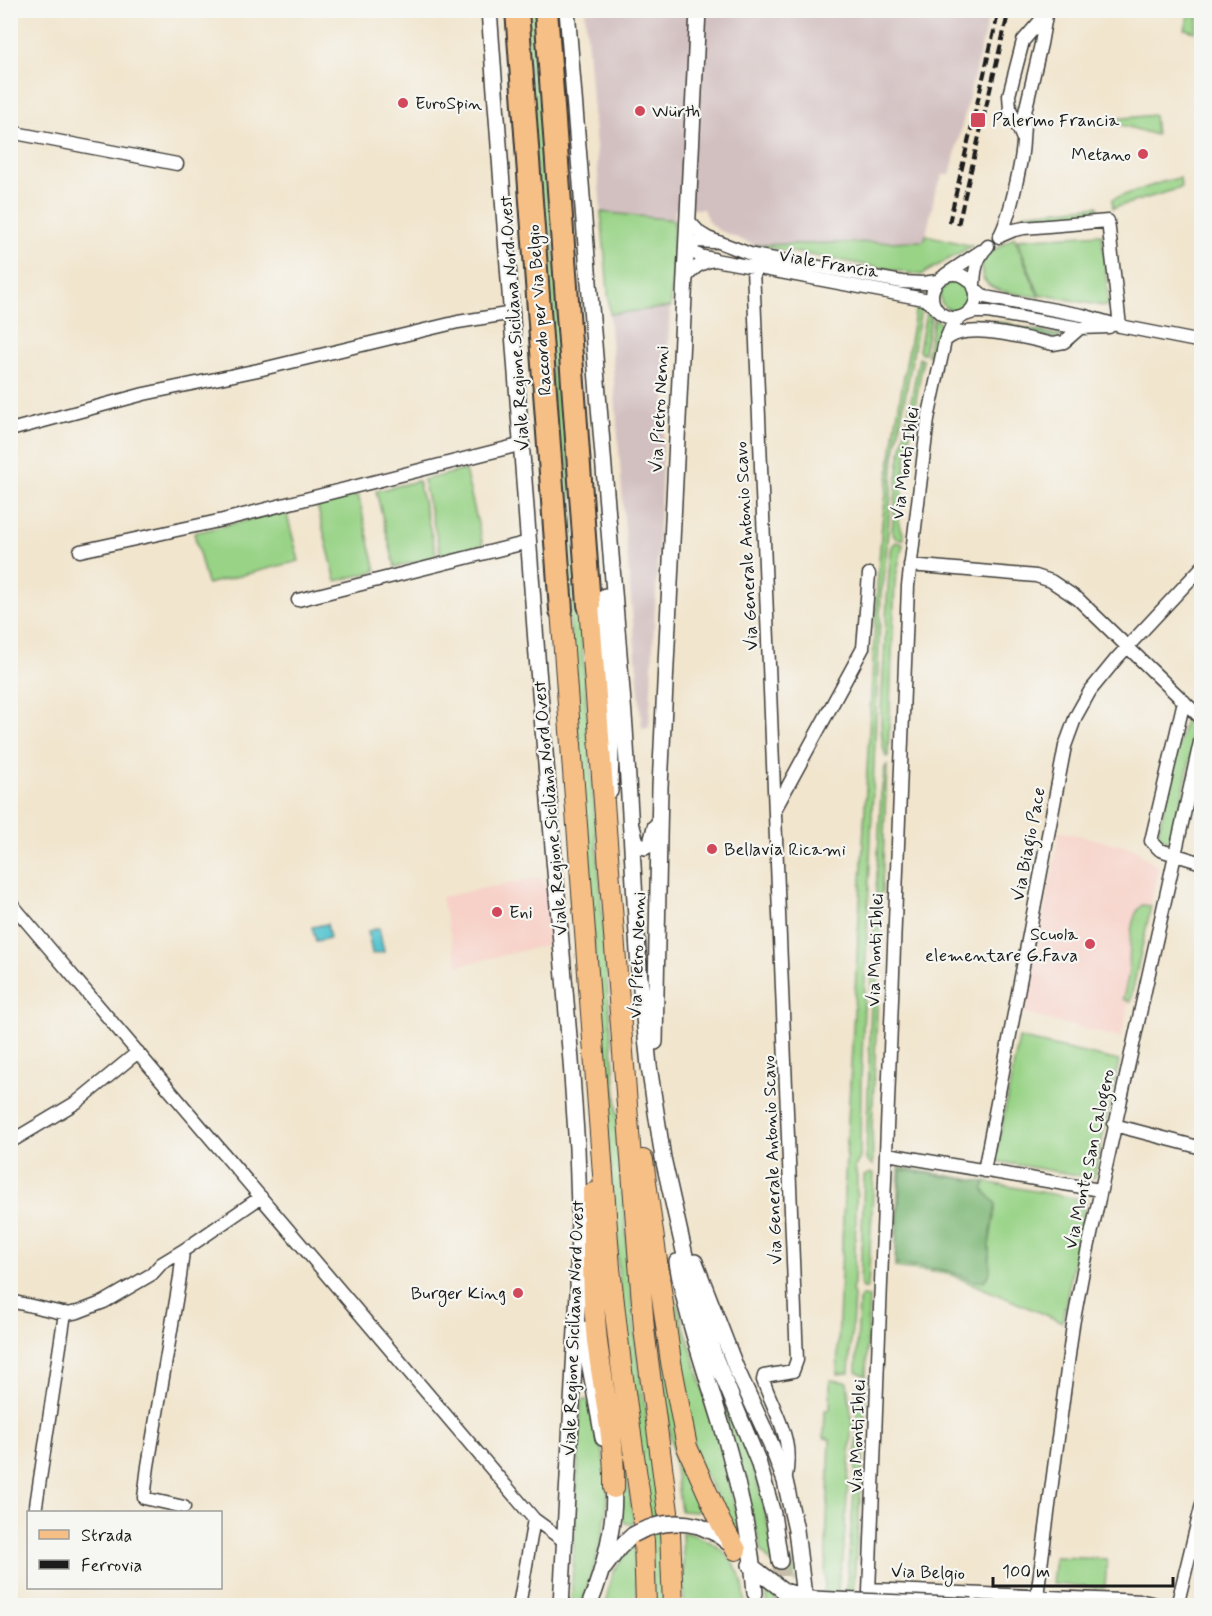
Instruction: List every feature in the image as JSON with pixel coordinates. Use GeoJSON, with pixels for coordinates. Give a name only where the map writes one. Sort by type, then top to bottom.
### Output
{"type":"FeatureCollection","features":[{"type":"Feature","properties":{"kind":"highway","name":"Raccordo per Via Belgio"},"geometry":{"type":"LineString","coordinates":[[517,10],[561,610]]}},
{"type":"Feature","properties":{"kind":"highway","name":"Raccordo per Via Belgio"},"geometry":{"type":"LineString","coordinates":[[546,10],[589,605]]}},
{"type":"Feature","properties":{"kind":"main road"},"geometry":{"type":"LineString","coordinates":[[589,605],[644,1329],[669,1522],[673,1605]]}},
{"type":"Feature","properties":{"kind":"main road","name":"Viale Regione Siciliana Nord Ovest"},"geometry":{"type":"LineString","coordinates":[[561,610],[610,1268],[640,1531],[646,1605]]}},
{"type":"Feature","properties":{"kind":"main road"},"geometry":{"type":"LineString","coordinates":[[615,965],[671,1362],[687,1448],[714,1509],[745,1560]]}},
{"type":"Feature","properties":{"kind":"main road"},"geometry":{"type":"LineString","coordinates":[[588,968],[593,1300],[612,1440],[614,1488]]}},
{"type":"Feature","properties":{"kind":"street","name":"Viale Regione Siciliana Nord Ovest"},"geometry":{"type":"LineString","coordinates":[[489,10],[529,542],[572,1061],[579,1208],[578,1293],[561,1605]]}},
{"type":"Feature","properties":{"kind":"street"},"geometry":{"type":"LineString","coordinates":[[567,10],[610,537],[644,1020],[680,1282],[729,1449],[749,1533],[745,1560],[755,1599]]}},
{"type":"Feature","properties":{"kind":"street","name":"Via Pietro Nenni"},"geometry":{"type":"LineString","coordinates":[[655,1102],[654,1012],[659,809],[698,10]]}},
{"type":"Feature","properties":{"kind":"street"},"geometry":{"type":"LineString","coordinates":[[1023,139],[1010,109],[1009,95],[1023,41],[1041,20],[1046,10]]}},
{"type":"Feature","properties":{"kind":"street"},"geometry":{"type":"LineString","coordinates":[[1000,236],[1006,222],[1021,160],[1025,112],[1041,44],[1046,10]]}},
{"type":"Feature","properties":{"kind":"street"},"geometry":{"type":"LineString","coordinates":[[10,132],[177,164]]}},
{"type":"Feature","properties":{"kind":"street","name":"Viale Francia"},"geometry":{"type":"LineString","coordinates":[[687,219],[700,233],[718,243],[765,258],[914,283],[941,278]]}},
{"type":"Feature","properties":{"kind":"street"},"geometry":{"type":"LineString","coordinates":[[1108,221],[1120,327],[1080,328],[988,312],[974,312],[954,317],[943,314],[934,306],[933,290],[941,278],[1007,232],[1024,228],[1108,221]]}},
{"type":"Feature","properties":{"kind":"street","name":"Viale Francia"},"geometry":{"type":"LineString","coordinates":[[718,243],[698,241],[686,248],[700,256],[715,260],[911,296],[924,299],[934,306]]}},
{"type":"Feature","properties":{"kind":"street"},"geometry":{"type":"LineString","coordinates":[[962,316],[975,303],[977,262],[988,246]]}},
{"type":"Feature","properties":{"kind":"street"},"geometry":{"type":"LineString","coordinates":[[684,281],[696,267],[704,262],[715,260]]}},
{"type":"Feature","properties":{"kind":"street","name":"Via Generale Antonio Scavo"},"geometry":{"type":"LineString","coordinates":[[753,268],[797,1360],[793,1371],[772,1373],[764,1376],[763,1380],[786,1437],[789,1464],[785,1481]]}},
{"type":"Feature","properties":{"kind":"street"},"geometry":{"type":"LineString","coordinates":[[941,278],[962,275],[979,293],[990,298],[1082,315],[1120,327],[1202,342]]}},
{"type":"Feature","properties":{"kind":"street"},"geometry":{"type":"LineString","coordinates":[[14,429],[144,394],[258,370],[458,322],[513,313]]}},
{"type":"Feature","properties":{"kind":"street","name":"Via Monti Iblei"},"geometry":{"type":"LineString","coordinates":[[869,1591],[910,564],[923,446],[945,341],[951,327],[962,316]]}},
{"type":"Feature","properties":{"kind":"street"},"geometry":{"type":"LineString","coordinates":[[945,341],[952,336],[974,330],[1053,344],[1064,342],[1080,328]]}},
{"type":"Feature","properties":{"kind":"street"},"geometry":{"type":"LineString","coordinates":[[80,550],[223,520],[523,444]]}},
{"type":"Feature","properties":{"kind":"street"},"geometry":{"type":"LineString","coordinates":[[608,872],[612,766],[605,584],[610,537]]}},
{"type":"Feature","properties":{"kind":"street"},"geometry":{"type":"LineString","coordinates":[[297,600],[529,542]]}},
{"type":"Feature","properties":{"kind":"street"},"geometry":{"type":"LineString","coordinates":[[910,564],[1036,576],[1051,581],[1078,599],[1202,719]]}},
{"type":"Feature","properties":{"kind":"street","name":"Via Biagio Pace"},"geometry":{"type":"LineString","coordinates":[[984,1171],[1065,746],[1082,703],[1103,674],[1202,567]]}},
{"type":"Feature","properties":{"kind":"street"},"geometry":{"type":"LineString","coordinates":[[776,807],[863,648],[869,574]]}},
{"type":"Feature","properties":{"kind":"street"},"geometry":{"type":"LineString","coordinates":[[1184,701],[1151,840],[1160,850],[1202,863]]}},
{"type":"Feature","properties":{"kind":"street","name":"Via Monte San Calogero"},"geometry":{"type":"LineString","coordinates":[[1036,1596],[1073,1325],[1114,1125],[1202,733]]}},
{"type":"Feature","properties":{"kind":"street","name":"Via Pietro Nenni"},"geometry":{"type":"LineString","coordinates":[[630,817],[636,842],[639,846],[645,847],[653,839],[659,809]]}},
{"type":"Feature","properties":{"kind":"street"},"geometry":{"type":"LineString","coordinates":[[10,902],[534,1519],[564,1541]]}},
{"type":"Feature","properties":{"kind":"street"},"geometry":{"type":"LineString","coordinates":[[10,1142],[77,1102],[138,1052]]}},
{"type":"Feature","properties":{"kind":"street"},"geometry":{"type":"LineString","coordinates":[[1114,1125],[1202,1148]]}},
{"type":"Feature","properties":{"kind":"street"},"geometry":{"type":"LineString","coordinates":[[887,1154],[1100,1190]]}},
{"type":"Feature","properties":{"kind":"street"},"geometry":{"type":"LineString","coordinates":[[663,1158],[693,1291],[708,1340],[747,1433],[767,1490],[780,1561]]}},
{"type":"Feature","properties":{"kind":"street"},"geometry":{"type":"LineString","coordinates":[[10,1300],[65,1313],[78,1312],[104,1302],[152,1274],[161,1264],[261,1197]]}},
{"type":"Feature","properties":{"kind":"street"},"geometry":{"type":"LineString","coordinates":[[677,1217],[736,1368],[771,1444],[785,1481],[796,1530],[803,1588],[805,1594],[812,1599]]}},
{"type":"Feature","properties":{"kind":"street"},"geometry":{"type":"LineString","coordinates":[[183,1251],[144,1498],[184,1507]]}},
{"type":"Feature","properties":{"kind":"street"},"geometry":{"type":"LineString","coordinates":[[578,1293],[595,1400],[614,1488],[610,1528],[599,1581],[598,1605]]}},
{"type":"Feature","properties":{"kind":"street"},"geometry":{"type":"LineString","coordinates":[[36,1511],[65,1313]]}},
{"type":"Feature","properties":{"kind":"street"},"geometry":{"type":"LineString","coordinates":[[1178,1605],[1202,1504]]}},
{"type":"Feature","properties":{"kind":"street"},"geometry":{"type":"LineString","coordinates":[[519,1605],[534,1519]]}},
{"type":"Feature","properties":{"kind":"street","name":"Via Belgio"},"geometry":{"type":"LineString","coordinates":[[640,1531],[671,1523],[699,1526],[717,1534],[784,1591],[812,1599],[972,1605]]}},
{"type":"Feature","properties":{"kind":"street"},"geometry":{"type":"LineString","coordinates":[[588,1605],[611,1557],[640,1531]]}},
{"type":"Feature","properties":{"kind":"street","name":"Via Belgio"},"geometry":{"type":"LineString","coordinates":[[869,1591],[1143,1601],[1164,1605]]}},
{"type":"Feature","properties":{"kind":"shaded area"},"geometry":{"type":"Polygon","coordinates":[[[585,11],[990,11],[950,175],[943,175],[935,192],[925,241],[754,245],[718,230],[708,221],[703,209],[675,209],[649,728],[642,728],[585,11]]]}},
{"type":"Feature","properties":{"kind":"shaded area","name":"Scuola elementare G.Fava"},"geometry":{"type":"Polygon","coordinates":[[[1060,831],[1137,849],[1159,867],[1121,1038],[1024,1014],[1060,831]]]}},
{"type":"Feature","properties":{"kind":"shaded area","name":"Eni"},"geometry":{"type":"Polygon","coordinates":[[[539,877],[548,889],[551,927],[547,945],[458,966],[441,897],[539,877]]]}},
{"type":"Feature","properties":{"kind":"green space"},"geometry":{"type":"Polygon","coordinates":[[[524,11],[537,11],[627,1242],[636,1344],[660,1513],[664,1605],[654,1605],[619,1282],[524,11]]]}},
{"type":"Feature","properties":{"kind":"green space"},"geometry":{"type":"Polygon","coordinates":[[[1189,14],[1199,17],[1195,32],[1185,29],[1189,14]]]}},
{"type":"Feature","properties":{"kind":"green space"},"geometry":{"type":"Polygon","coordinates":[[[1154,115],[1156,135],[1104,120],[1154,115]]]}},
{"type":"Feature","properties":{"kind":"green space"},"geometry":{"type":"Polygon","coordinates":[[[1180,178],[1181,188],[1113,208],[1112,199],[1180,178]]]}},
{"type":"Feature","properties":{"kind":"green space"},"geometry":{"type":"Polygon","coordinates":[[[1098,206],[1100,216],[1020,224],[1022,214],[1098,206]]]}},
{"type":"Feature","properties":{"kind":"green space"},"geometry":{"type":"Polygon","coordinates":[[[601,212],[674,220],[671,307],[610,314],[601,212]]]}},
{"type":"Feature","properties":{"kind":"green space"},"geometry":{"type":"Polygon","coordinates":[[[1102,234],[1109,307],[1039,294],[1017,239],[1102,234]]]}},
{"type":"Feature","properties":{"kind":"green space"},"geometry":{"type":"Polygon","coordinates":[[[926,235],[972,246],[921,275],[754,245],[924,241],[926,235]]]}},
{"type":"Feature","properties":{"kind":"green space"},"geometry":{"type":"Polygon","coordinates":[[[1014,237],[1039,297],[994,288],[987,284],[983,277],[982,267],[985,259],[1014,237]]]}},
{"type":"Feature","properties":{"kind":"green space"},"geometry":{"type":"Polygon","coordinates":[[[954,282],[964,286],[968,296],[964,306],[954,310],[944,306],[940,296],[944,286],[954,282]]]}},
{"type":"Feature","properties":{"kind":"green space"},"geometry":{"type":"Polygon","coordinates":[[[916,307],[921,310],[894,458],[881,593],[861,1081],[860,1158],[855,1167],[857,1178],[852,1290],[854,1296],[849,1373],[837,1374],[844,1194],[877,587],[882,523],[895,428],[916,307]]]}},
{"type":"Feature","properties":{"kind":"green space"},"geometry":{"type":"Polygon","coordinates":[[[926,313],[931,317],[924,353],[920,353],[919,350],[926,313]]]}},
{"type":"Feature","properties":{"kind":"green space"},"geometry":{"type":"Polygon","coordinates":[[[934,318],[945,328],[934,356],[927,355],[934,318]]]}},
{"type":"Feature","properties":{"kind":"green space"},"geometry":{"type":"Polygon","coordinates":[[[975,320],[1064,336],[1056,339],[974,327],[975,320]]]}},
{"type":"Feature","properties":{"kind":"green space"},"geometry":{"type":"Polygon","coordinates":[[[919,358],[923,360],[907,452],[899,519],[904,539],[895,538],[892,531],[899,462],[919,358]]]}},
{"type":"Feature","properties":{"kind":"green space"},"geometry":{"type":"Polygon","coordinates":[[[465,470],[483,545],[441,555],[423,480],[465,470]]]}},
{"type":"Feature","properties":{"kind":"green space"},"geometry":{"type":"Polygon","coordinates":[[[418,481],[437,557],[395,567],[376,491],[418,481]]]}},
{"type":"Feature","properties":{"kind":"green space"},"geometry":{"type":"Polygon","coordinates":[[[358,495],[376,571],[336,581],[317,505],[358,495]]]}},
{"type":"Feature","properties":{"kind":"green space"},"geometry":{"type":"Polygon","coordinates":[[[286,511],[299,561],[207,584],[194,533],[286,511]]]}},
{"type":"Feature","properties":{"kind":"green space"},"geometry":{"type":"Polygon","coordinates":[[[896,542],[903,544],[895,581],[888,756],[886,757],[881,723],[882,695],[890,565],[892,546],[896,542]]]}},
{"type":"Feature","properties":{"kind":"green space"},"geometry":{"type":"Polygon","coordinates":[[[1186,715],[1197,726],[1173,842],[1157,837],[1186,715]]]}},
{"type":"Feature","properties":{"kind":"green space"},"geometry":{"type":"Polygon","coordinates":[[[887,765],[879,955],[873,952],[881,794],[887,765]]]}},
{"type":"Feature","properties":{"kind":"green space"},"geometry":{"type":"Polygon","coordinates":[[[1142,905],[1151,906],[1130,1002],[1123,999],[1129,970],[1132,926],[1137,911],[1142,905]]]}},
{"type":"Feature","properties":{"kind":"green space"},"geometry":{"type":"Polygon","coordinates":[[[879,962],[872,1129],[873,1165],[866,1160],[872,970],[873,966],[879,962]]]}},
{"type":"Feature","properties":{"kind":"green space"},"geometry":{"type":"Polygon","coordinates":[[[1019,1038],[1119,1061],[1094,1178],[995,1161],[1019,1038]]]}},
{"type":"Feature","properties":{"kind":"green space"},"geometry":{"type":"Polygon","coordinates":[[[899,1167],[1086,1200],[1062,1322],[949,1274],[895,1267],[899,1167]]]}},
{"type":"Feature","properties":{"kind":"green space"},"geometry":{"type":"Polygon","coordinates":[[[901,1170],[986,1182],[983,1189],[996,1204],[989,1246],[990,1273],[984,1281],[974,1281],[948,1271],[895,1263],[901,1170]]]}},
{"type":"Feature","properties":{"kind":"green space"},"geometry":{"type":"Polygon","coordinates":[[[874,1173],[868,1288],[863,1288],[860,1283],[864,1176],[874,1173]]]}},
{"type":"Feature","properties":{"kind":"green space"},"geometry":{"type":"Polygon","coordinates":[[[652,1284],[702,1502],[701,1508],[696,1512],[681,1511],[655,1326],[652,1284]]]}},
{"type":"Feature","properties":{"kind":"green space"},"geometry":{"type":"Polygon","coordinates":[[[672,1287],[718,1437],[742,1534],[734,1530],[696,1457],[668,1288],[672,1287]]]}},
{"type":"Feature","properties":{"kind":"green space"},"geometry":{"type":"Polygon","coordinates":[[[862,1296],[869,1297],[866,1376],[856,1371],[859,1300],[862,1296]]]}},
{"type":"Feature","properties":{"kind":"green space"},"geometry":{"type":"Polygon","coordinates":[[[830,1380],[847,1382],[852,1421],[843,1559],[839,1575],[837,1605],[824,1606],[830,1439],[824,1438],[825,1410],[830,1410],[830,1380]]]}},
{"type":"Feature","properties":{"kind":"green space"},"geometry":{"type":"Polygon","coordinates":[[[865,1382],[863,1461],[852,1605],[845,1606],[856,1466],[857,1388],[865,1382]]]}},
{"type":"Feature","properties":{"kind":"green space"},"geometry":{"type":"Polygon","coordinates":[[[719,1394],[722,1395],[750,1458],[762,1497],[775,1562],[792,1561],[795,1582],[771,1563],[762,1551],[719,1394]]]}},
{"type":"Feature","properties":{"kind":"green space"},"geometry":{"type":"Polygon","coordinates":[[[585,1399],[590,1403],[606,1466],[607,1508],[601,1541],[582,1605],[571,1606],[581,1403],[585,1399]]]}},
{"type":"Feature","properties":{"kind":"green space"},"geometry":{"type":"Polygon","coordinates":[[[621,1435],[634,1523],[630,1524],[625,1523],[621,1516],[621,1435]]]}},
{"type":"Feature","properties":{"kind":"green space"},"geometry":{"type":"Polygon","coordinates":[[[682,1532],[708,1541],[728,1556],[741,1578],[745,1605],[684,1605],[682,1532]]]}},
{"type":"Feature","properties":{"kind":"green space"},"geometry":{"type":"Polygon","coordinates":[[[636,1544],[637,1605],[607,1606],[608,1587],[614,1571],[623,1557],[636,1544]]]}},
{"type":"Feature","properties":{"kind":"green space"},"geometry":{"type":"Polygon","coordinates":[[[1055,1557],[1107,1559],[1105,1588],[1052,1584],[1055,1557]]]}},
{"type":"Feature","properties":{"kind":"green space"},"geometry":{"type":"Polygon","coordinates":[[[769,1591],[800,1603],[767,1606],[769,1591]]]}},
{"type":"Feature","properties":{"kind":"water"},"geometry":{"type":"Polygon","coordinates":[[[327,924],[330,938],[316,941],[312,927],[327,924]]]}},
{"type":"Feature","properties":{"kind":"water"},"geometry":{"type":"Polygon","coordinates":[[[379,928],[384,952],[372,954],[368,931],[379,928]]]}},
{"type":"Feature","properties":{"kind":"tunnel"},"geometry":{"type":"LineString","coordinates":[[780,1561],[781,1606]]}},
{"type":"Feature","properties":{"kind":"railway"},"geometry":{"type":"LineString","coordinates":[[949,223],[999,10]]}},
{"type":"Feature","properties":{"kind":"railway"},"geometry":{"type":"LineString","coordinates":[[958,225],[1009,10]]}},
{"type":"Feature","properties":{"kind":"place","name":"EuroSpin"},"geometry":{"type":"Point","coordinates":[403,103]}},
{"type":"Feature","properties":{"kind":"place","name":"Würth"},"geometry":{"type":"Point","coordinates":[640,111]}},
{"type":"Feature","properties":{"kind":"place","name":"Palermo Francia"},"geometry":{"type":"Point","coordinates":[978,120]}},
{"type":"Feature","properties":{"kind":"place","name":"Metano"},"geometry":{"type":"Point","coordinates":[1143,154]}},
{"type":"Feature","properties":{"kind":"place","name":"Bellavia Ricami"},"geometry":{"type":"Point","coordinates":[712,849]}},
{"type":"Feature","properties":{"kind":"place","name":"Eni"},"geometry":{"type":"Point","coordinates":[497,912]}},
{"type":"Feature","properties":{"kind":"place","name":"Scuola elementare G.Fava"},"geometry":{"type":"Point","coordinates":[1090,944]}},
{"type":"Feature","properties":{"kind":"place","name":"Burger King"},"geometry":{"type":"Point","coordinates":[518,1293]}}]}
